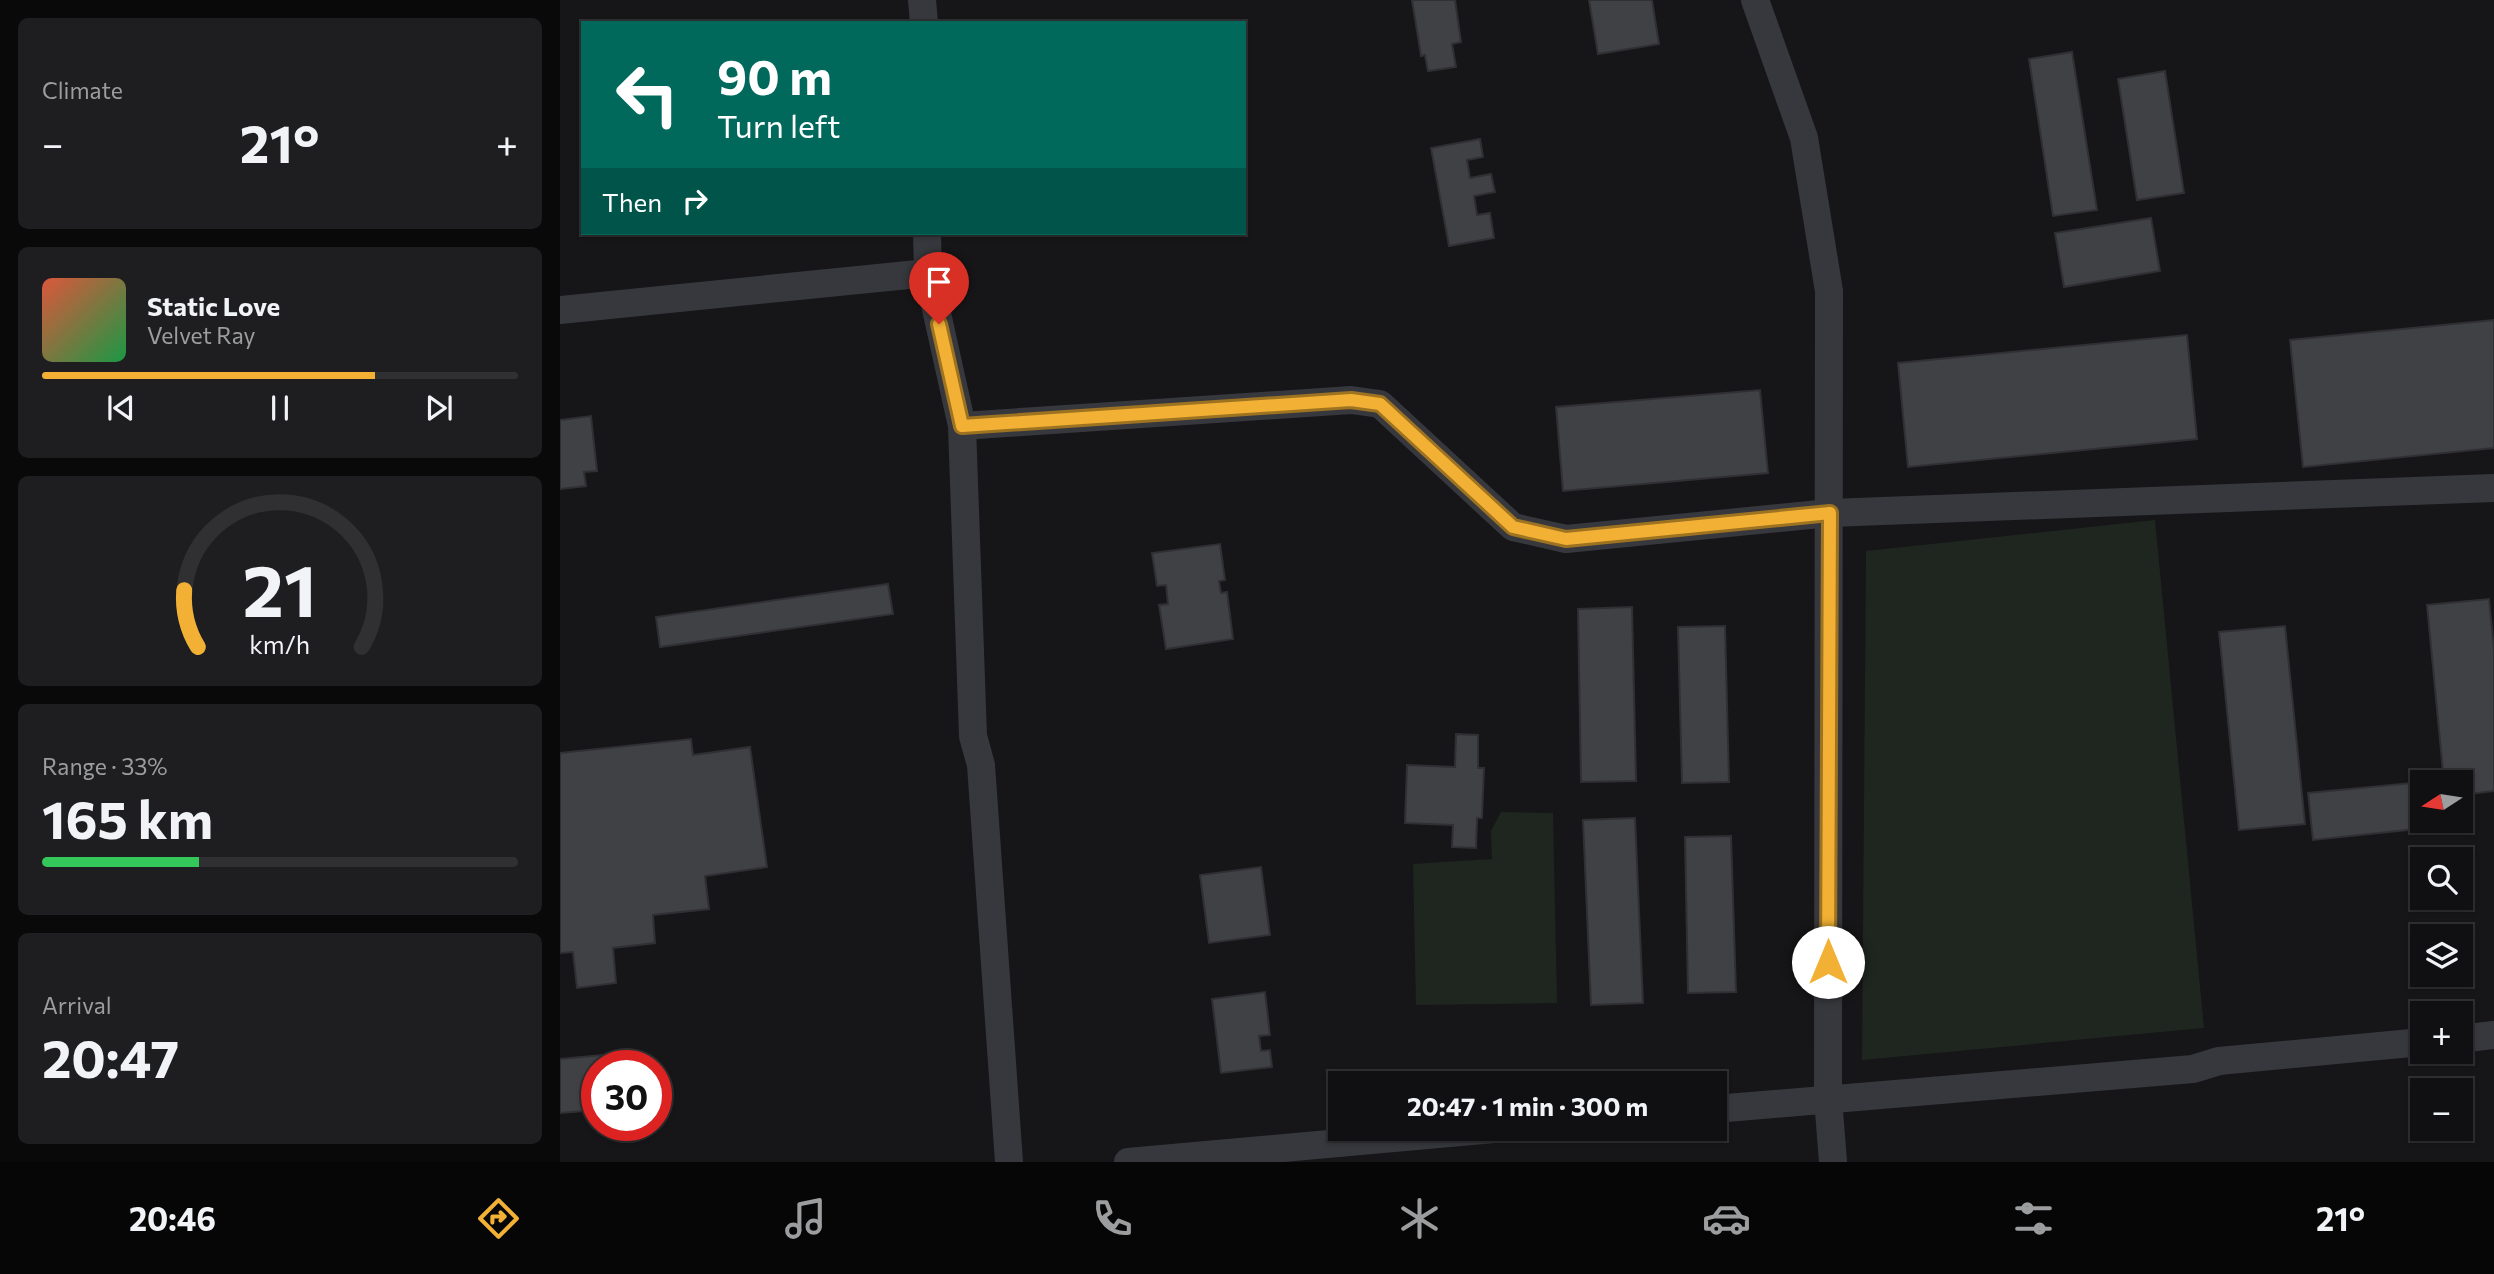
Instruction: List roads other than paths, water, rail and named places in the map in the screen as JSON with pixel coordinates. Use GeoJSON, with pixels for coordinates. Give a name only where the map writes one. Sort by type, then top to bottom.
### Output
{"type":"FeatureCollection","features":[{"type":"Feature","properties":{"kind":"street"},"geometry":{"type":"LineString","coordinates":[[922,0],[924,21]]}},
{"type":"Feature","properties":{"kind":"street"},"geometry":{"type":"LineString","coordinates":[[1755,0],[1804,138],[1829,291],[1828,1098],[1833,1162]]}},
{"type":"Feature","properties":{"kind":"street"},"geometry":{"type":"LineString","coordinates":[[927,235],[928,273],[962,426],[973,736],[981,765],[1009,1162]]}},
{"type":"Feature","properties":{"kind":"street"},"geometry":{"type":"LineString","coordinates":[[560,310],[928,273]]}},
{"type":"Feature","properties":{"kind":"street"},"geometry":{"type":"LineString","coordinates":[[962,426],[1351,400],[1380,404],[1513,527],[1566,539],[1830,513],[2494,488]]}},
{"type":"Feature","properties":{"kind":"street"},"geometry":{"type":"LineString","coordinates":[[2473,1037],[2494,1035]]}},
{"type":"Feature","properties":{"kind":"street"},"geometry":{"type":"LineString","coordinates":[[1727,1108],[2193,1069],[2219,1062],[2410,1043]]}},
{"type":"Feature","properties":{"kind":"street"},"geometry":{"type":"LineString","coordinates":[[1128,1162],[1360,1141]]}}]}
